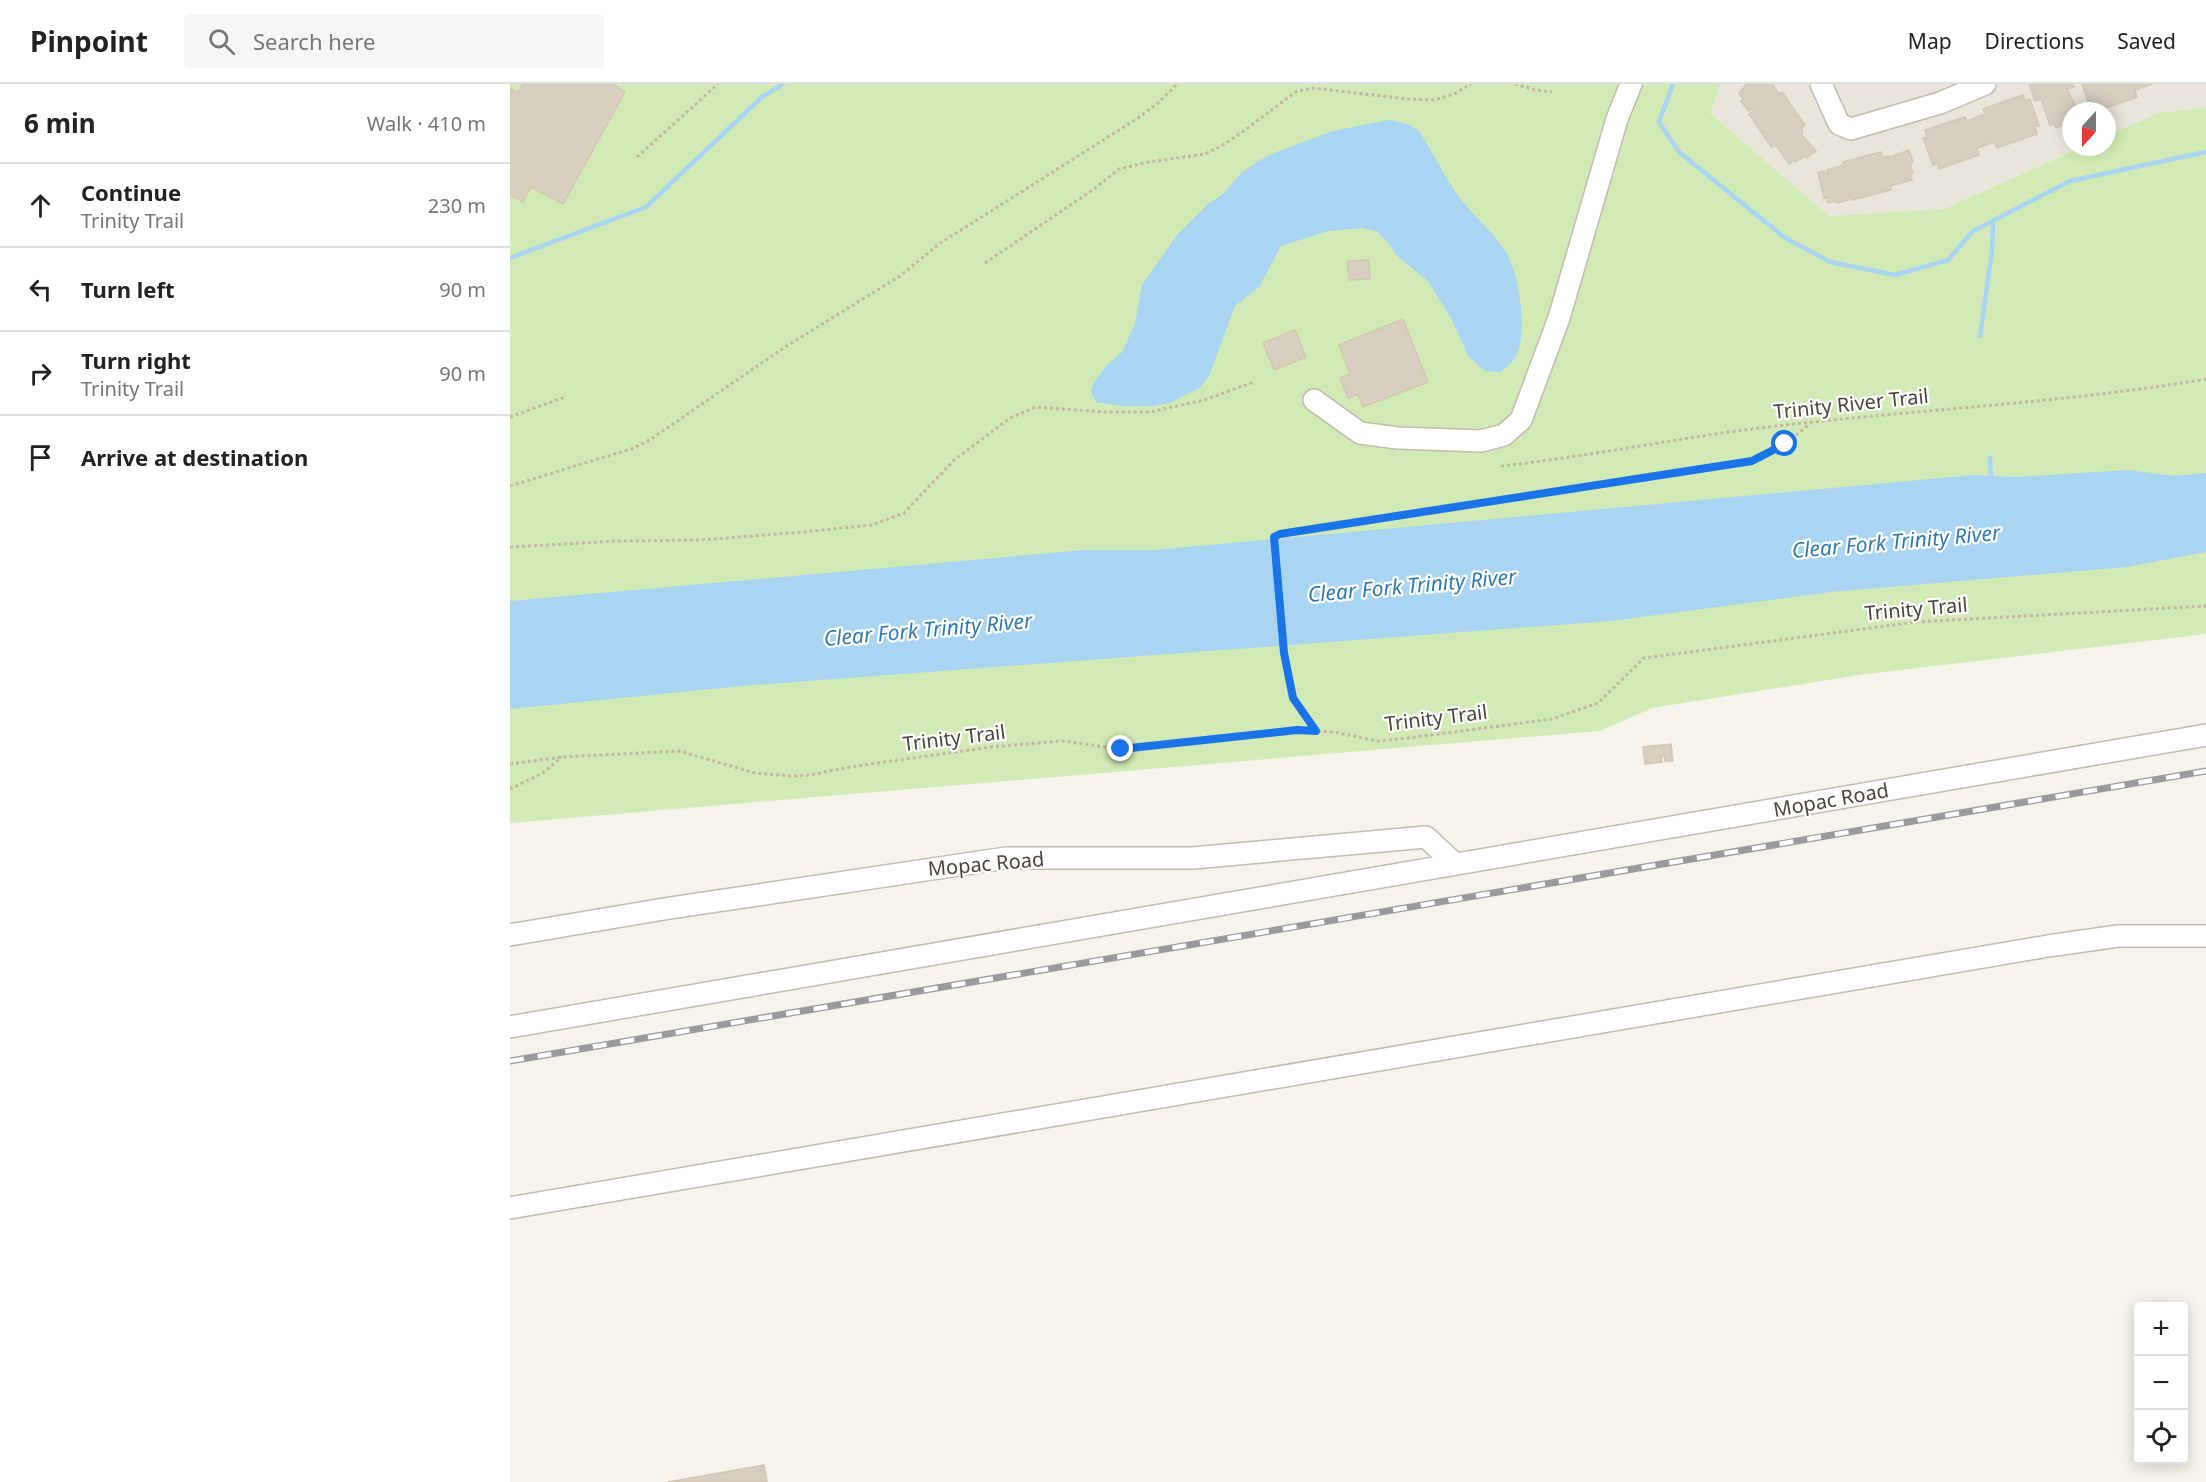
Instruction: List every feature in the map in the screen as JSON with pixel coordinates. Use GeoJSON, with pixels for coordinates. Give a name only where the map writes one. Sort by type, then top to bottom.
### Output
{"type":"FeatureCollection","features":[{"type":"Feature","properties":{"kind":"street"},"geometry":{"type":"LineString","coordinates":[[1314,400],[1360,433],[1398,438],[1481,441],[1504,435],[1521,420],[1558,318],[1617,119],[1631,84]]}},
{"type":"Feature","properties":{"kind":"street"},"geometry":{"type":"LineString","coordinates":[[1821,84],[1839,124],[1851,129],[1940,103],[1985,84]]}},
{"type":"Feature","properties":{"kind":"street","name":"Mopac Road"},"geometry":{"type":"LineString","coordinates":[[510,1026],[2206,735]]}},
{"type":"Feature","properties":{"kind":"street","name":"Mopac Road"},"geometry":{"type":"LineString","coordinates":[[510,934],[1006,858],[1193,858],[1426,837],[1455,864]]}},
{"type":"Feature","properties":{"kind":"street"},"geometry":{"type":"LineString","coordinates":[[510,1208],[2048,946],[2118,936],[2206,936]]}},
{"type":"Feature","properties":{"kind":"path"},"geometry":{"type":"LineString","coordinates":[[637,157],[718,84]]}},
{"type":"Feature","properties":{"kind":"path"},"geometry":{"type":"LineString","coordinates":[[510,486],[634,448],[651,439],[786,347],[900,276],[939,244],[1138,118],[1177,84]]}},
{"type":"Feature","properties":{"kind":"path"},"geometry":{"type":"LineString","coordinates":[[985,263],[1094,189],[1119,169],[1204,154],[1241,133],[1297,91],[1313,88],[1434,100],[1454,94],[1471,84]]}},
{"type":"Feature","properties":{"kind":"path"},"geometry":{"type":"LineString","coordinates":[[1515,84],[1552,92]]}},
{"type":"Feature","properties":{"kind":"path","name":"Trinity River Trail"},"geometry":{"type":"LineString","coordinates":[[1501,466],[1579,457],[1744,430],[2131,392],[2206,379]]}},
{"type":"Feature","properties":{"kind":"path"},"geometry":{"type":"LineString","coordinates":[[510,547],[617,541],[700,540],[872,525],[904,513],[952,461],[1010,418],[1036,407],[1104,412],[1150,412],[1204,400],[1254,382]]}},
{"type":"Feature","properties":{"kind":"path"},"geometry":{"type":"LineString","coordinates":[[510,417],[566,397]]}},
{"type":"Feature","properties":{"kind":"path"},"geometry":{"type":"LineString","coordinates":[[1316,731],[1293,698],[1284,653],[1274,537],[1280,534],[1752,461],[1785,444],[1810,423]]}},
{"type":"Feature","properties":{"kind":"path","name":"Trinity Trail"},"geometry":{"type":"LineString","coordinates":[[510,764],[562,757],[679,751],[755,773],[790,776],[810,775],[991,747],[1042,742],[1063,741],[1127,750],[1297,730],[1334,732],[1377,741],[1552,719],[1598,703],[1644,658],[1916,622],[2206,606]]}},
{"type":"Feature","properties":{"kind":"path"},"geometry":{"type":"LineString","coordinates":[[510,789],[543,773],[562,757]]}},
{"type":"Feature","properties":{"kind":"shaded area"},"geometry":{"type":"Polygon","coordinates":[[[1721,84],[2206,84],[2206,108],[2157,113],[2116,132],[2116,102],[2062,102],[2062,156],[1944,209],[1829,216],[1710,113],[1721,84]]]}},
{"type":"Feature","properties":{"kind":"green space"},"geometry":{"type":"Polygon","coordinates":[[[510,84],[1721,84],[1710,113],[1829,216],[1944,209],[2062,156],[2116,156],[2116,132],[2157,113],[2206,108],[2206,634],[1859,675],[1652,708],[1600,731],[510,823],[510,84]]]}},
{"type":"Feature","properties":{"kind":"water"},"geometry":{"type":"Polygon","coordinates":[[[1388,120],[1400,122],[1419,131],[1454,190],[1507,254],[1515,275],[1522,316],[1521,342],[1515,358],[1508,366],[1500,372],[1485,371],[1469,357],[1452,320],[1428,281],[1396,255],[1378,232],[1363,228],[1328,231],[1281,246],[1259,287],[1235,306],[1209,376],[1200,388],[1169,403],[1154,406],[1123,406],[1096,402],[1091,392],[1093,384],[1106,366],[1122,352],[1135,324],[1142,285],[1177,235],[1208,204],[1224,193],[1241,173],[1274,153],[1333,131],[1388,120]]]}},
{"type":"Feature","properties":{"kind":"water","name":"Clear Fork Trinity River"},"geometry":{"type":"Polygon","coordinates":[[[2128,470],[2174,476],[2206,473],[2206,552],[2126,567],[1831,592],[1611,621],[742,686],[510,709],[510,601],[1085,550],[1154,550],[1974,475],[2016,477],[2128,470]]]}},
{"type":"Feature","properties":{"kind":"building"},"geometry":{"type":"Polygon","coordinates":[[[523,84],[613,84],[625,92],[563,204],[531,187],[523,202],[510,195],[510,88],[518,93],[523,84]]]}},
{"type":"Feature","properties":{"kind":"building"},"geometry":{"type":"Polygon","coordinates":[[[1747,84],[1772,84],[1779,94],[1782,92],[1805,125],[1801,128],[1803,132],[1801,134],[1816,151],[1806,158],[1805,156],[1789,164],[1776,145],[1772,148],[1749,114],[1754,111],[1752,109],[1749,111],[1741,101],[1743,99],[1739,93],[1747,84]]]}},
{"type":"Feature","properties":{"kind":"building"},"geometry":{"type":"Polygon","coordinates":[[[2029,84],[2073,84],[2074,87],[2067,89],[2074,102],[2062,102],[2062,126],[2056,128],[2054,124],[2050,125],[2041,99],[2035,101],[2029,84]]]}},
{"type":"Feature","properties":{"kind":"building"},"geometry":{"type":"Polygon","coordinates":[[[2082,84],[2152,84],[2135,90],[2137,97],[2116,104],[2116,102],[2088,102],[2082,84]]]}},
{"type":"Feature","properties":{"kind":"building"},"geometry":{"type":"Polygon","coordinates":[[[2023,95],[2025,101],[2030,99],[2039,126],[2035,127],[2037,134],[1997,148],[1995,142],[1977,148],[1979,155],[1939,169],[1938,164],[1933,165],[1923,138],[1927,137],[1925,130],[1965,117],[1967,121],[1985,114],[1983,109],[2023,95]]]}},
{"type":"Feature","properties":{"kind":"building"},"geometry":{"type":"Polygon","coordinates":[[[1909,150],[1913,162],[1910,163],[1913,173],[1910,174],[1912,180],[1890,186],[1891,190],[1852,200],[1850,195],[1848,195],[1849,200],[1837,203],[1836,201],[1828,203],[1827,197],[1824,198],[1818,173],[1824,171],[1825,174],[1828,173],[1827,170],[1844,165],[1843,162],[1881,152],[1883,157],[1888,156],[1888,158],[1909,150]]]}},
{"type":"Feature","properties":{"kind":"building"},"geometry":{"type":"Polygon","coordinates":[[[1369,260],[1370,279],[1349,280],[1347,261],[1369,260]]]}},
{"type":"Feature","properties":{"kind":"building"},"geometry":{"type":"Polygon","coordinates":[[[1403,319],[1428,382],[1363,407],[1358,394],[1348,398],[1340,378],[1350,374],[1339,345],[1403,319]]]}},
{"type":"Feature","properties":{"kind":"building"},"geometry":{"type":"Polygon","coordinates":[[[1295,330],[1306,357],[1274,370],[1263,343],[1295,330]]]}},
{"type":"Feature","properties":{"kind":"building"},"geometry":{"type":"Polygon","coordinates":[[[1671,744],[1673,761],[1665,761],[1664,756],[1661,756],[1662,762],[1645,764],[1643,747],[1671,744]]]}},
{"type":"Feature","properties":{"kind":"building"},"geometry":{"type":"Polygon","coordinates":[[[764,1465],[767,1482],[668,1482],[764,1465]]]}},
{"type":"Feature","properties":{"kind":"waterway"},"geometry":{"type":"LineString","coordinates":[[510,258],[646,207],[762,97],[783,84]]}},
{"type":"Feature","properties":{"kind":"waterway"},"geometry":{"type":"LineString","coordinates":[[1673,84],[1659,122],[1679,152],[1784,237],[1830,262],[1895,275],[1948,260],[1973,231],[2070,181],[2206,152]]}},
{"type":"Feature","properties":{"kind":"waterway"},"geometry":{"type":"LineString","coordinates":[[1980,336],[1992,251],[1993,222]]}},
{"type":"Feature","properties":{"kind":"waterway"},"geometry":{"type":"LineString","coordinates":[[1990,458],[1991,479]]}},
{"type":"Feature","properties":{"kind":"railway"},"geometry":{"type":"LineString","coordinates":[[510,1061],[2206,771]]}},
{"type":"Feature","properties":{"kind":"route"},"geometry":{"type":"LineString","coordinates":[[1121,749],[1297,730],[1316,731],[1293,698],[1284,653],[1274,537],[1280,534],[1752,461],[1785,444]]}}]}
